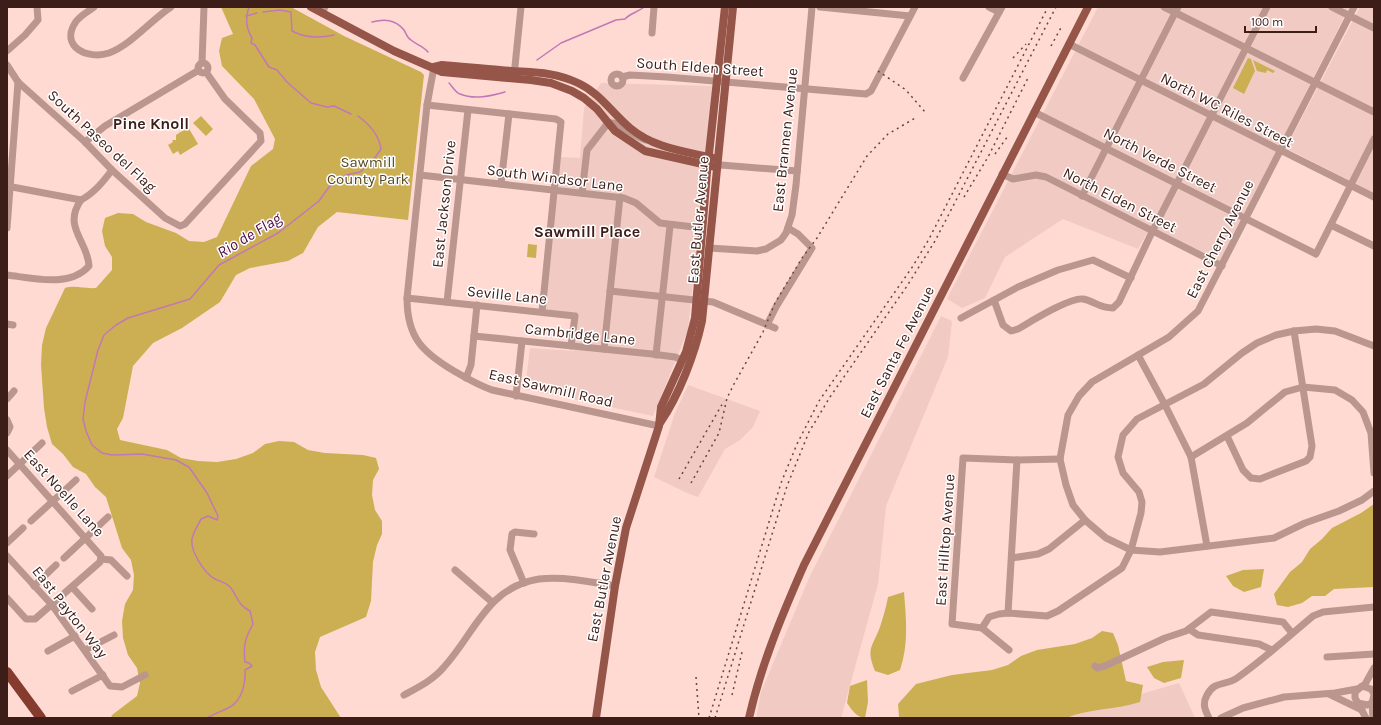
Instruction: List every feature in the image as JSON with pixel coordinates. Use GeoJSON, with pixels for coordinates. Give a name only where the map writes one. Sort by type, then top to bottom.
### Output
{"type":"FeatureCollection","features":[{"type":"Feature","properties":{"kind":"highway"},"geometry":{"type":"LineString","coordinates":[[7,672],[41,718]]}},
{"type":"Feature","properties":{"kind":"main road"},"geometry":{"type":"LineString","coordinates":[[311,7],[324,10],[394,51],[434,68],[442,65],[514,75],[551,83],[572,91],[584,98],[627,140],[645,151],[714,163]]}},
{"type":"Feature","properties":{"kind":"main road","name":"East Butler Avenue"},"geometry":{"type":"LineString","coordinates":[[596,718],[615,586],[626,528],[659,426],[661,407],[682,360],[701,300],[709,248],[725,7]]}},
{"type":"Feature","properties":{"kind":"main road","name":"East Butler Avenue"},"geometry":{"type":"LineString","coordinates":[[721,81],[733,7]]}},
{"type":"Feature","properties":{"kind":"main road","name":"East Santa Fe Avenue"},"geometry":{"type":"LineString","coordinates":[[749,718],[762,670],[804,565],[1088,7]]}},
{"type":"Feature","properties":{"kind":"main road"},"geometry":{"type":"LineString","coordinates":[[514,75],[537,71],[561,76],[578,83],[598,95],[630,129],[647,141],[714,163]]}},
{"type":"Feature","properties":{"kind":"main road","name":"East Butler Avenue"},"geometry":{"type":"LineString","coordinates":[[659,426],[668,412],[699,337],[702,228],[714,163]]}},
{"type":"Feature","properties":{"kind":"street"},"geometry":{"type":"LineString","coordinates":[[7,51],[25,35],[38,20],[37,7]]}},
{"type":"Feature","properties":{"kind":"street"},"geometry":{"type":"LineString","coordinates":[[94,7],[77,20],[72,28],[71,38],[75,47],[81,51],[95,55],[107,53],[122,46],[151,21],[171,7]]}},
{"type":"Feature","properties":{"kind":"street"},"geometry":{"type":"LineString","coordinates":[[85,142],[105,126],[202,68],[204,7]]}},
{"type":"Feature","properties":{"kind":"street"},"geometry":{"type":"LineString","coordinates":[[514,75],[521,7]]}},
{"type":"Feature","properties":{"kind":"street"},"geometry":{"type":"LineString","coordinates":[[652,33],[654,7]]}},
{"type":"Feature","properties":{"kind":"street","name":"East Brannen Avenue"},"geometry":{"type":"LineString","coordinates":[[767,325],[776,307],[812,248],[798,234],[788,228],[792,215],[797,171],[812,7]]}},
{"type":"Feature","properties":{"kind":"street"},"geometry":{"type":"LineString","coordinates":[[820,7],[910,16],[915,7]]}},
{"type":"Feature","properties":{"kind":"street"},"geometry":{"type":"LineString","coordinates":[[963,78],[1000,10],[989,7]]}},
{"type":"Feature","properties":{"kind":"street"},"geometry":{"type":"LineString","coordinates":[[1164,7],[1177,10],[1246,49],[1374,112]]}},
{"type":"Feature","properties":{"kind":"street"},"geometry":{"type":"LineString","coordinates":[[994,300],[1002,325],[1011,331],[1018,329],[1066,302],[1082,299],[1102,308],[1113,308],[1119,302],[1152,232],[1267,7]]}},
{"type":"Feature","properties":{"kind":"street"},"geometry":{"type":"LineString","coordinates":[[1332,7],[1374,28]]}},
{"type":"Feature","properties":{"kind":"street","name":"East Cherry Avenue"},"geometry":{"type":"LineString","coordinates":[[1131,550],[1106,538],[1085,520],[1071,498],[1066,485],[1060,459],[1068,415],[1079,396],[1092,382],[1169,337],[1198,311],[1354,7]]}},
{"type":"Feature","properties":{"kind":"street"},"geometry":{"type":"LineString","coordinates":[[1082,196],[1177,10]]}},
{"type":"Feature","properties":{"kind":"street","name":"South Elden Street"},"geometry":{"type":"LineString","coordinates":[[622,77],[644,75],[866,94],[871,91],[910,16]]}},
{"type":"Feature","properties":{"kind":"street","name":"North WC Riles Street"},"geometry":{"type":"LineString","coordinates":[[1069,44],[1279,151],[1374,197]]}},
{"type":"Feature","properties":{"kind":"street","name":"South Paseo del Flag"},"geometry":{"type":"LineString","coordinates":[[7,65],[18,82],[85,142],[112,170],[174,225],[180,226],[186,224],[256,149],[261,138],[259,132],[225,99],[202,68]]}},
{"type":"Feature","properties":{"kind":"street","name":"East Sawmill Road"},"geometry":{"type":"LineString","coordinates":[[434,68],[431,75],[427,105],[407,298],[407,311],[414,336],[425,351],[432,357],[466,378],[492,390],[659,426]]}},
{"type":"Feature","properties":{"kind":"street"},"geometry":{"type":"LineString","coordinates":[[7,228],[18,82]]}},
{"type":"Feature","properties":{"kind":"street"},"geometry":{"type":"LineString","coordinates":[[427,105],[556,119],[561,122],[542,312]]}},
{"type":"Feature","properties":{"kind":"street","name":"East Jackson Drive"},"geometry":{"type":"LineString","coordinates":[[447,302],[468,110]]}},
{"type":"Feature","properties":{"kind":"street","name":"North Verde Street"},"geometry":{"type":"LineString","coordinates":[[1034,112],[1316,254],[1331,225]]}},
{"type":"Feature","properties":{"kind":"street"},"geometry":{"type":"LineString","coordinates":[[501,184],[509,114]]}},
{"type":"Feature","properties":{"kind":"street"},"geometry":{"type":"LineString","coordinates":[[582,193],[587,150],[590,144],[608,123],[617,123],[636,138],[647,141]]}},
{"type":"Feature","properties":{"kind":"street"},"geometry":{"type":"LineString","coordinates":[[1374,139],[1352,186],[1331,225],[1374,246]]}},
{"type":"Feature","properties":{"kind":"street"},"geometry":{"type":"LineString","coordinates":[[714,163],[797,171]]}},
{"type":"Feature","properties":{"kind":"street"},"geometry":{"type":"LineString","coordinates":[[7,275],[56,279],[69,278],[85,271],[89,266],[89,259],[76,232],[74,217],[75,209],[81,200],[87,197],[102,184],[112,170]]}},
{"type":"Feature","properties":{"kind":"street","name":"North Elden Street"},"geometry":{"type":"LineString","coordinates":[[1002,174],[1013,179],[1040,175],[1222,266]]}},
{"type":"Feature","properties":{"kind":"street","name":"South Windsor Lane"},"geometry":{"type":"LineString","coordinates":[[420,175],[620,197],[636,203],[652,218],[660,223],[670,226],[702,228]]}},
{"type":"Feature","properties":{"kind":"street"},"geometry":{"type":"LineString","coordinates":[[9,187],[81,200]]}},
{"type":"Feature","properties":{"kind":"street"},"geometry":{"type":"LineString","coordinates":[[604,349],[620,197]]}},
{"type":"Feature","properties":{"kind":"street"},"geometry":{"type":"LineString","coordinates":[[656,355],[670,226]]}},
{"type":"Feature","properties":{"kind":"street"},"geometry":{"type":"LineString","coordinates":[[709,248],[757,251],[766,249],[781,240],[788,228]]}},
{"type":"Feature","properties":{"kind":"street"},"geometry":{"type":"LineString","coordinates":[[961,318],[1018,287],[1058,270],[1093,260],[1131,278]]}},
{"type":"Feature","properties":{"kind":"street"},"geometry":{"type":"LineString","coordinates":[[610,291],[663,295],[701,300],[739,311],[775,328]]}},
{"type":"Feature","properties":{"kind":"street","name":"Seville Lane"},"geometry":{"type":"LineString","coordinates":[[407,298],[574,316],[571,346]]}},
{"type":"Feature","properties":{"kind":"street"},"geometry":{"type":"LineString","coordinates":[[466,378],[471,365],[477,305]]}},
{"type":"Feature","properties":{"kind":"street"},"geometry":{"type":"LineString","coordinates":[[1009,650],[982,628],[989,617],[1008,613],[1047,616],[1058,611],[1122,568],[1131,550],[1141,513],[1142,502],[1139,492],[1123,473],[1118,458],[1123,435],[1137,419],[1204,384],[1257,343],[1276,335],[1294,331],[1316,329],[1336,331],[1374,346]]}},
{"type":"Feature","properties":{"kind":"street"},"geometry":{"type":"LineString","coordinates":[[1227,436],[1243,470],[1251,478],[1260,479],[1306,461],[1310,457],[1312,446],[1294,331]]}},
{"type":"Feature","properties":{"kind":"street","name":"Cambridge Lane"},"geometry":{"type":"LineString","coordinates":[[474,336],[675,357],[682,360]]}},
{"type":"Feature","properties":{"kind":"street"},"geometry":{"type":"LineString","coordinates":[[516,396],[522,341]]}},
{"type":"Feature","properties":{"kind":"street"},"geometry":{"type":"LineString","coordinates":[[1138,356],[1191,457],[1207,546]]}},
{"type":"Feature","properties":{"kind":"street"},"geometry":{"type":"LineString","coordinates":[[1191,457],[1247,423],[1285,392],[1303,387],[1335,390],[1352,400],[1363,412],[1372,434],[1374,473]]}},
{"type":"Feature","properties":{"kind":"street"},"geometry":{"type":"LineString","coordinates":[[7,399],[14,391]]}},
{"type":"Feature","properties":{"kind":"street"},"geometry":{"type":"LineString","coordinates":[[7,420],[10,427],[7,433]]}},
{"type":"Feature","properties":{"kind":"street"},"geometry":{"type":"LineString","coordinates":[[7,476],[42,443]]}},
{"type":"Feature","properties":{"kind":"street","name":"East Noelle Lane"},"geometry":{"type":"LineString","coordinates":[[7,450],[100,552],[101,559],[100,562],[35,619],[29,620],[7,598]]}},
{"type":"Feature","properties":{"kind":"street","name":"East Hilltop Avenue"},"geometry":{"type":"LineString","coordinates":[[982,628],[952,624],[963,458],[1017,460]]}},
{"type":"Feature","properties":{"kind":"street"},"geometry":{"type":"LineString","coordinates":[[1008,613],[1017,460],[1060,459]]}},
{"type":"Feature","properties":{"kind":"street"},"geometry":{"type":"LineString","coordinates":[[31,521],[76,480]]}},
{"type":"Feature","properties":{"kind":"street"},"geometry":{"type":"LineString","coordinates":[[1131,550],[1160,552],[1274,538],[1305,523],[1339,511],[1362,500],[1374,491]]}},
{"type":"Feature","properties":{"kind":"street"},"geometry":{"type":"LineString","coordinates":[[64,558],[108,517]]}},
{"type":"Feature","properties":{"kind":"street"},"geometry":{"type":"LineString","coordinates":[[1012,558],[1038,554],[1049,549],[1085,520]]}},
{"type":"Feature","properties":{"kind":"street"},"geometry":{"type":"LineString","coordinates":[[7,543],[23,528]]}},
{"type":"Feature","properties":{"kind":"street"},"geometry":{"type":"LineString","coordinates":[[524,583],[510,550],[512,534],[515,532],[534,534]]}},
{"type":"Feature","properties":{"kind":"street","name":"East Payton Way"},"geometry":{"type":"LineString","coordinates":[[7,556],[52,605],[110,686],[122,687],[144,675]]}},
{"type":"Feature","properties":{"kind":"street"},"geometry":{"type":"LineString","coordinates":[[101,559],[111,560],[127,576]]}},
{"type":"Feature","properties":{"kind":"street"},"geometry":{"type":"LineString","coordinates":[[34,586],[56,565]]}},
{"type":"Feature","properties":{"kind":"street"},"geometry":{"type":"LineString","coordinates":[[454,570],[492,602]]}},
{"type":"Feature","properties":{"kind":"street"},"geometry":{"type":"LineString","coordinates":[[404,695],[428,681],[444,667],[492,602],[502,594],[524,583],[541,579],[555,579],[615,586]]}},
{"type":"Feature","properties":{"kind":"street"},"geometry":{"type":"LineString","coordinates":[[72,587],[92,609]]}},
{"type":"Feature","properties":{"kind":"street"},"geometry":{"type":"LineString","coordinates":[[1209,718],[1204,707],[1206,696],[1212,689],[1219,683],[1236,679],[1313,616],[1323,612],[1374,607]]}},
{"type":"Feature","properties":{"kind":"street"},"geometry":{"type":"LineString","coordinates":[[1095,666],[1098,668],[1105,666],[1165,638],[1189,629],[1211,612],[1283,622],[1292,633]]}},
{"type":"Feature","properties":{"kind":"street"},"geometry":{"type":"LineString","coordinates":[[1189,629],[1198,635],[1259,644],[1272,650]]}},
{"type":"Feature","properties":{"kind":"street"},"geometry":{"type":"LineString","coordinates":[[85,650],[114,635]]}},
{"type":"Feature","properties":{"kind":"street"},"geometry":{"type":"LineString","coordinates":[[48,651],[75,636]]}},
{"type":"Feature","properties":{"kind":"street"},"geometry":{"type":"LineString","coordinates":[[1327,657],[1374,654]]}},
{"type":"Feature","properties":{"kind":"street"},"geometry":{"type":"LineString","coordinates":[[1332,693],[1358,704],[1367,705],[1374,668]]}},
{"type":"Feature","properties":{"kind":"street"},"geometry":{"type":"LineString","coordinates":[[72,691],[103,675]]}},
{"type":"Feature","properties":{"kind":"street"},"geometry":{"type":"LineString","coordinates":[[1221,718],[1243,708],[1284,697],[1332,693],[1370,694]]}},
{"type":"Feature","properties":{"kind":"street"},"geometry":{"type":"LineString","coordinates":[[1332,693],[1358,704],[1366,718]]}},
{"type":"Feature","properties":{"kind":"street"},"geometry":{"type":"LineString","coordinates":[[1358,704],[1370,694]]}},
{"type":"Feature","properties":{"kind":"street"},"geometry":{"type":"LineString","coordinates":[[1370,694],[1373,718]]}},
{"type":"Feature","properties":{"kind":"shaded area"},"geometry":{"type":"Polygon","coordinates":[[[1098,7],[1349,7],[1220,263],[1151,226],[1138,249],[1063,219],[1005,257],[985,298],[962,308],[947,299],[1098,7]]]}},
{"type":"Feature","properties":{"kind":"shaded area"},"geometry":{"type":"Polygon","coordinates":[[[1360,7],[1374,7],[1374,193],[1286,148],[1360,7]]]}},
{"type":"Feature","properties":{"kind":"shaded area"},"geometry":{"type":"Polygon","coordinates":[[[601,83],[713,86],[688,330],[653,416],[525,389],[530,348],[574,351],[577,314],[545,309],[560,157],[580,158],[584,108],[601,83]]]}},
{"type":"Feature","properties":{"kind":"shaded area"},"geometry":{"type":"Polygon","coordinates":[[[941,316],[952,321],[948,357],[886,506],[878,584],[841,718],[756,718],[761,692],[809,578],[941,316]]]}},
{"type":"Feature","properties":{"kind":"shaded area"},"geometry":{"type":"Polygon","coordinates":[[[688,385],[760,411],[753,427],[740,440],[725,449],[698,497],[654,477],[675,413],[688,385]]]}},
{"type":"Feature","properties":{"kind":"shaded area"},"geometry":{"type":"Polygon","coordinates":[[[1179,683],[1195,718],[1059,718],[1179,683]]]}},
{"type":"Feature","properties":{"kind":"green space","name":"Sawmill County Park"},"geometry":{"type":"Polygon","coordinates":[[[221,7],[291,7],[344,36],[421,72],[424,75],[408,220],[337,212],[318,227],[303,253],[288,261],[250,268],[236,275],[220,302],[182,328],[153,343],[133,366],[123,418],[117,429],[120,440],[167,450],[181,458],[198,461],[217,462],[236,459],[253,453],[265,444],[279,441],[294,442],[308,450],[325,453],[363,455],[376,458],[379,469],[373,480],[372,495],[375,510],[382,521],[382,534],[377,545],[373,562],[371,601],[366,617],[320,637],[315,652],[316,670],[321,687],[341,718],[111,718],[112,715],[137,696],[140,683],[137,668],[128,655],[123,638],[122,621],[125,604],[133,590],[134,575],[131,560],[122,548],[106,497],[95,487],[86,474],[73,467],[63,454],[52,444],[47,427],[41,365],[42,345],[46,328],[65,288],[96,288],[112,270],[112,257],[105,246],[102,231],[105,218],[118,213],[133,214],[146,222],[176,233],[189,241],[204,242],[217,237],[251,166],[273,149],[275,139],[254,99],[222,66],[219,51],[222,38],[233,34],[221,7]]]}},
{"type":"Feature","properties":{"kind":"green space"},"geometry":{"type":"Polygon","coordinates":[[[1248,58],[1251,59],[1255,71],[1244,94],[1233,88],[1248,58]]]}},
{"type":"Feature","properties":{"kind":"green space"},"geometry":{"type":"Polygon","coordinates":[[[1253,60],[1275,71],[1273,73],[1267,70],[1266,73],[1257,71],[1253,60]]]}},
{"type":"Feature","properties":{"kind":"green space"},"geometry":{"type":"Polygon","coordinates":[[[201,116],[213,129],[206,136],[193,123],[201,116]]]}},
{"type":"Feature","properties":{"kind":"green space"},"geometry":{"type":"Polygon","coordinates":[[[188,127],[198,144],[180,155],[178,151],[173,154],[168,145],[173,142],[172,140],[176,140],[176,135],[188,127]]]}},
{"type":"Feature","properties":{"kind":"green space"},"geometry":{"type":"Polygon","coordinates":[[[528,244],[537,245],[536,258],[527,257],[528,244]]]}},
{"type":"Feature","properties":{"kind":"green space"},"geometry":{"type":"Polygon","coordinates":[[[1374,504],[1374,587],[1334,589],[1325,596],[1312,596],[1302,603],[1288,607],[1277,605],[1274,594],[1290,572],[1302,562],[1310,549],[1332,528],[1361,513],[1374,504]]]}},
{"type":"Feature","properties":{"kind":"green space"},"geometry":{"type":"Polygon","coordinates":[[[1264,569],[1261,587],[1244,592],[1233,586],[1226,576],[1243,570],[1264,569]]]}},
{"type":"Feature","properties":{"kind":"green space"},"geometry":{"type":"Polygon","coordinates":[[[904,592],[906,631],[905,650],[900,670],[888,675],[875,671],[872,663],[871,648],[880,627],[888,597],[904,592]]]}},
{"type":"Feature","properties":{"kind":"green space"},"geometry":{"type":"Polygon","coordinates":[[[1102,631],[1113,633],[1118,645],[1126,681],[1143,685],[1140,702],[1131,705],[1084,712],[1066,718],[899,717],[898,704],[916,684],[952,675],[992,670],[1008,665],[1021,656],[1037,650],[1075,644],[1092,638],[1102,631]]]}},
{"type":"Feature","properties":{"kind":"green space"},"geometry":{"type":"Polygon","coordinates":[[[1184,660],[1181,678],[1164,683],[1154,678],[1147,667],[1163,662],[1184,660]]]}},
{"type":"Feature","properties":{"kind":"green space"},"geometry":{"type":"Polygon","coordinates":[[[867,680],[868,702],[865,718],[857,715],[847,703],[850,686],[867,680]]]}},
{"type":"Feature","properties":{"kind":"waterway","name":"Rio de Flag"},"geometry":{"type":"LineString","coordinates":[[249,7],[247,23],[248,30],[252,38],[251,43],[255,45],[269,67],[277,70],[287,82],[311,103],[327,107],[334,106],[351,114]]}},
{"type":"Feature","properties":{"kind":"waterway","name":"Rio de Flag"},"geometry":{"type":"LineString","coordinates":[[537,60],[561,43],[616,20],[625,19],[644,7]]}},
{"type":"Feature","properties":{"kind":"waterway","name":"Rio de Flag"},"geometry":{"type":"LineString","coordinates":[[263,12],[280,10],[291,12],[292,31],[302,35],[318,37],[334,35]]}},
{"type":"Feature","properties":{"kind":"waterway","name":"Rio de Flag"},"geometry":{"type":"LineString","coordinates":[[246,16],[257,13]]}},
{"type":"Feature","properties":{"kind":"waterway","name":"Rio de Flag"},"geometry":{"type":"LineString","coordinates":[[372,22],[385,20],[401,26],[410,39],[428,52]]}},
{"type":"Feature","properties":{"kind":"waterway","name":"Rio de Flag"},"geometry":{"type":"LineString","coordinates":[[449,83],[459,93],[471,97],[488,96],[505,92]]}},
{"type":"Feature","properties":{"kind":"waterway","name":"Rio de Flag"},"geometry":{"type":"LineString","coordinates":[[207,718],[234,704],[240,696],[245,680],[245,670],[252,666],[245,662],[244,656],[245,642],[253,624],[250,611],[241,604],[229,586],[215,579],[207,572],[199,562],[193,550],[192,539],[201,519],[208,516],[217,520],[218,516],[207,493],[189,467],[176,460],[142,454],[112,455],[102,453],[92,445],[83,419],[85,402],[98,350],[104,335],[116,325],[128,318],[190,299],[219,265],[278,233],[319,201],[329,187],[346,175],[360,172],[374,159],[381,149],[373,130],[358,116]]}},
{"type":"Feature","properties":{"kind":"railway"},"geometry":{"type":"LineString","coordinates":[[709,718],[781,483],[797,444],[819,401],[913,266],[929,239],[1048,7]]}},
{"type":"Feature","properties":{"kind":"railway"},"geometry":{"type":"LineString","coordinates":[[715,718],[787,486],[809,432],[830,397],[907,286],[935,241],[1056,7]]}},
{"type":"Feature","properties":{"kind":"railway"},"geometry":{"type":"LineString","coordinates":[[1051,46],[1062,26]]}},
{"type":"Feature","properties":{"kind":"railway"},"geometry":{"type":"LineString","coordinates":[[1013,58],[1026,44]]}},
{"type":"Feature","properties":{"kind":"railway"},"geometry":{"type":"LineString","coordinates":[[878,71],[906,90],[925,112]]}},
{"type":"Feature","properties":{"kind":"railway"},"geometry":{"type":"LineString","coordinates":[[964,197],[988,157],[1029,76]]}},
{"type":"Feature","properties":{"kind":"railway"},"geometry":{"type":"LineString","coordinates":[[691,483],[719,433],[727,398],[763,332],[775,303],[802,258],[817,238],[867,156],[888,134],[917,117]]}},
{"type":"Feature","properties":{"kind":"railway"},"geometry":{"type":"LineString","coordinates":[[995,154],[1008,136]]}},
{"type":"Feature","properties":{"kind":"railway"},"geometry":{"type":"LineString","coordinates":[[679,479],[724,401]]}},
{"type":"Feature","properties":{"kind":"railway"},"geometry":{"type":"LineString","coordinates":[[732,695],[742,652]]}},
{"type":"Feature","properties":{"kind":"railway"},"geometry":{"type":"LineString","coordinates":[[696,677],[699,718]]}},
{"type":"Feature","properties":{"kind":"district","name":"Pine Knoll"},"geometry":{"type":"Point","coordinates":[151,123]}},
{"type":"Feature","properties":{"kind":"district","name":"Sawmill Place"},"geometry":{"type":"Point","coordinates":[587,231]}}]}
